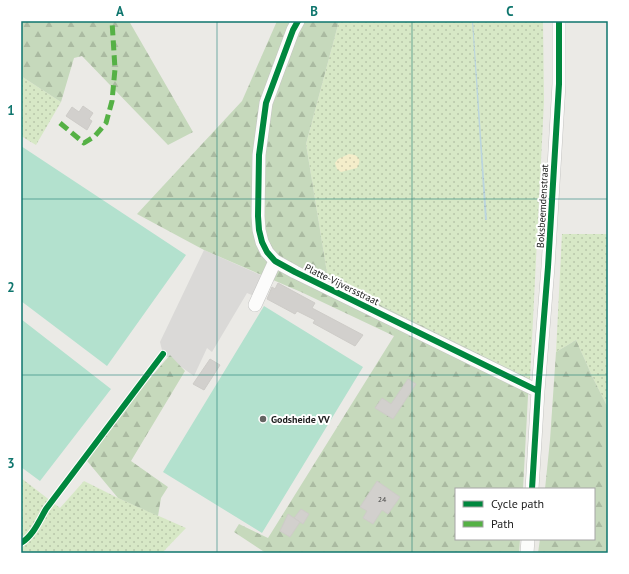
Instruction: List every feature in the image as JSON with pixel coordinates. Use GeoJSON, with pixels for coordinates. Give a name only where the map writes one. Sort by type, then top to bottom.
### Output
{"type":"FeatureCollection","features":[{"type":"Feature","properties":{"kind":"street","name":"Platte-Vijversstraat"},"geometry":{"type":"LineString","coordinates":[[298,21],[293,30],[266,103],[259,155],[259,230],[262,242],[267,252],[275,261],[295,272],[538,391]]}},
{"type":"Feature","properties":{"kind":"street","name":"Boksbeemdenstraat"},"geometry":{"type":"LineString","coordinates":[[538,391],[548,267],[559,84],[559,21]]}},
{"type":"Feature","properties":{"kind":"street"},"geometry":{"type":"LineString","coordinates":[[255,305],[275,261]]}},
{"type":"Feature","properties":{"kind":"street"},"geometry":{"type":"LineString","coordinates":[[532,488],[538,391]]}},
{"type":"Feature","properties":{"kind":"street"},"geometry":{"type":"LineString","coordinates":[[527,553],[528,540]]}},
{"type":"Feature","properties":{"kind":"shaded area"},"geometry":{"type":"Polygon","coordinates":[[[204,250],[265,277],[254,296],[247,293],[212,352],[207,348],[194,376],[163,354],[160,342],[204,250]]]}},
{"type":"Feature","properties":{"kind":"green space"},"geometry":{"type":"Polygon","coordinates":[[[21,21],[129,21],[193,132],[168,145],[82,56],[74,58],[61,102],[21,76],[21,21]]]}},
{"type":"Feature","properties":{"kind":"green space"},"geometry":{"type":"Polygon","coordinates":[[[277,21],[339,21],[306,144],[328,279],[530,379],[523,488],[455,488],[455,540],[520,540],[519,553],[266,553],[234,532],[239,524],[268,538],[394,336],[301,292],[204,250],[137,214],[242,101],[277,21]]]}},
{"type":"Feature","properties":{"kind":"green space"},"geometry":{"type":"Polygon","coordinates":[[[339,21],[543,21],[544,101],[530,379],[328,279],[306,144],[339,21]]]}},
{"type":"Feature","properties":{"kind":"green space"},"geometry":{"type":"Polygon","coordinates":[[[21,76],[61,102],[36,145],[21,136],[21,76]]]}},
{"type":"Feature","properties":{"kind":"green space"},"geometry":{"type":"Polygon","coordinates":[[[21,146],[186,255],[107,366],[21,301],[21,146]]]}},
{"type":"Feature","properties":{"kind":"green space"},"geometry":{"type":"Polygon","coordinates":[[[562,234],[608,234],[608,408],[576,340],[556,352],[562,234]]]}},
{"type":"Feature","properties":{"kind":"green space","name":"Godsheide VV"},"geometry":{"type":"Polygon","coordinates":[[[264,306],[363,367],[262,533],[163,472],[264,306]]]}},
{"type":"Feature","properties":{"kind":"green space"},"geometry":{"type":"Polygon","coordinates":[[[21,319],[111,389],[40,481],[21,467],[21,319]]]}},
{"type":"Feature","properties":{"kind":"green space"},"geometry":{"type":"Polygon","coordinates":[[[576,340],[608,408],[608,553],[538,553],[540,540],[595,540],[595,488],[545,488],[556,352],[576,340]]]}},
{"type":"Feature","properties":{"kind":"green space"},"geometry":{"type":"Polygon","coordinates":[[[170,355],[185,371],[131,461],[168,487],[161,498],[158,516],[118,498],[83,456],[170,355]]]}},
{"type":"Feature","properties":{"kind":"green space"},"geometry":{"type":"Polygon","coordinates":[[[21,478],[60,508],[84,481],[118,498],[186,528],[162,553],[21,553],[21,478]]]}},
{"type":"Feature","properties":{"kind":"sand"},"geometry":{"type":"Polygon","coordinates":[[[349,154],[355,155],[358,158],[358,166],[357,168],[341,172],[337,169],[335,163],[338,159],[349,154]]]}},
{"type":"Feature","properties":{"kind":"water"},"geometry":{"type":"Polygon","coordinates":[[[473,21],[487,220],[485,220],[473,21]]]}},
{"type":"Feature","properties":{"kind":"building"},"geometry":{"type":"Polygon","coordinates":[[[83,106],[93,113],[89,119],[92,121],[87,130],[66,116],[72,107],[79,112],[83,106]]]}},
{"type":"Feature","properties":{"kind":"building"},"geometry":{"type":"Polygon","coordinates":[[[278,283],[315,303],[312,308],[363,335],[355,346],[313,323],[315,320],[297,311],[295,314],[267,299],[272,287],[275,289],[278,283]]]}},
{"type":"Feature","properties":{"kind":"building"},"geometry":{"type":"Polygon","coordinates":[[[210,359],[220,365],[204,390],[193,384],[210,359]]]}},
{"type":"Feature","properties":{"kind":"building"},"geometry":{"type":"Polygon","coordinates":[[[408,379],[416,384],[393,419],[375,408],[382,398],[391,404],[408,379]]]}},
{"type":"Feature","properties":{"kind":"building"},"geometry":{"type":"Polygon","coordinates":[[[377,481],[400,497],[388,514],[382,510],[373,524],[363,518],[367,511],[360,507],[377,481]]]}},
{"type":"Feature","properties":{"kind":"building"},"geometry":{"type":"Polygon","coordinates":[[[301,509],[309,514],[303,524],[294,518],[301,509]]]}},
{"type":"Feature","properties":{"kind":"building"},"geometry":{"type":"Polygon","coordinates":[[[288,514],[300,522],[290,537],[280,531],[288,514]]]}},
{"type":"Feature","properties":{"kind":"marked path"},"geometry":{"type":"LineString","coordinates":[[60,123],[84,143],[95,136],[106,123],[112,101],[115,69],[112,21]]}},
{"type":"Feature","properties":{"kind":"cycle path"},"geometry":{"type":"LineString","coordinates":[[298,21],[293,30],[266,103],[259,155],[259,230],[262,242],[267,252],[275,261],[295,272],[538,391]]}},
{"type":"Feature","properties":{"kind":"cycle path"},"geometry":{"type":"LineString","coordinates":[[532,488],[559,84],[559,21]]}},
{"type":"Feature","properties":{"kind":"cycle path"},"geometry":{"type":"LineString","coordinates":[[21,543],[29,536],[46,509],[163,354]]}},
{"type":"Feature","properties":{"kind":"place","name":"Godsheide VV"},"geometry":{"type":"Point","coordinates":[263,419]}}]}
